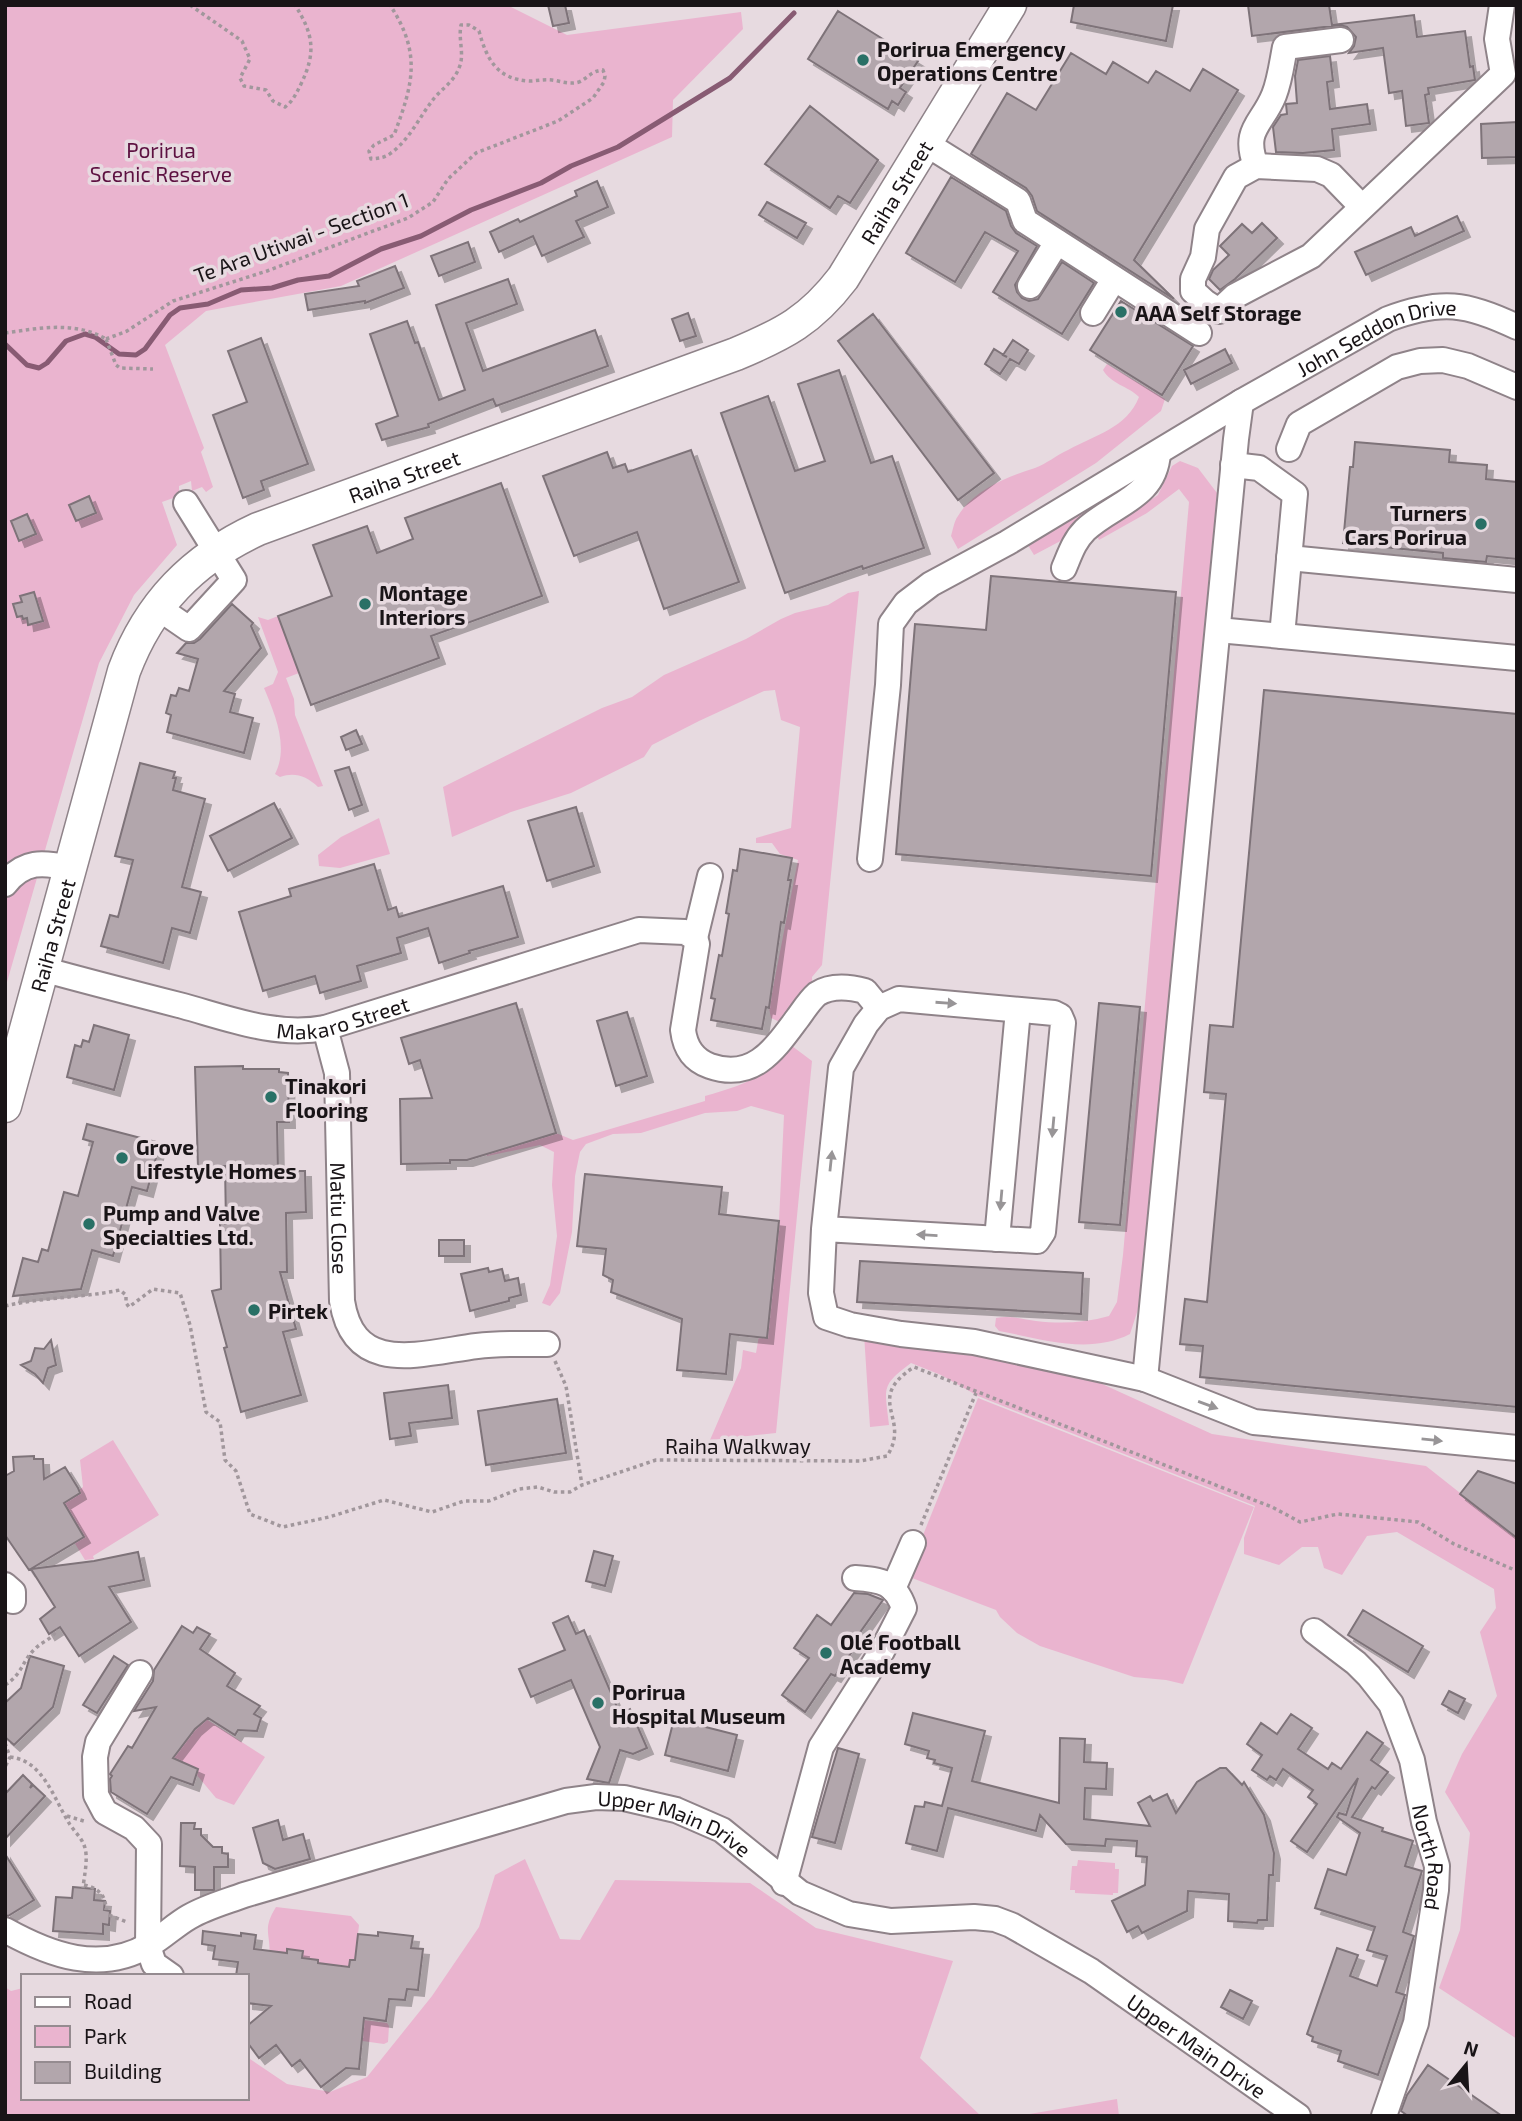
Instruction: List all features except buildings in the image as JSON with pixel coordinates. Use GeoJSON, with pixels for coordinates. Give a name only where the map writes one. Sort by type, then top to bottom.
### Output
{"type":"FeatureCollection","features":[{"type":"Feature","properties":{"kind":"main road","name":"Raiha Street"},"geometry":{"type":"LineString","coordinates":[[5,1106],[124,671],[138,639],[157,607],[180,581],[216,551],[237,538],[736,354],[797,325],[813,312],[843,278],[1010,5]]}},
{"type":"Feature","properties":{"kind":"street"},"geometry":{"type":"LineString","coordinates":[[1362,207],[1331,175],[1317,169],[1256,166],[1236,177],[1207,229],[1203,257],[1193,278],[1193,291],[1219,311],[1235,296],[1311,256],[1503,74],[1497,39],[1502,5]]}},
{"type":"Feature","properties":{"kind":"street"},"geometry":{"type":"LineString","coordinates":[[1256,166],[1250,150],[1254,130],[1275,92],[1285,47],[1341,40]]}},
{"type":"Feature","properties":{"kind":"street"},"geometry":{"type":"LineString","coordinates":[[925,143],[1018,201],[1025,221],[1199,333]]}},
{"type":"Feature","properties":{"kind":"street"},"geometry":{"type":"LineString","coordinates":[[1030,286],[1057,242]]}},
{"type":"Feature","properties":{"kind":"street"},"geometry":{"type":"LineString","coordinates":[[1093,313],[1114,279]]}},
{"type":"Feature","properties":{"kind":"street","name":"John Seddon Drive"},"geometry":{"type":"LineString","coordinates":[[870,859],[888,685],[891,624],[906,603],[930,584],[1007,543],[1241,402],[1388,319],[1437,305],[1464,307],[1490,314],[1517,327]]}},
{"type":"Feature","properties":{"kind":"street"},"geometry":{"type":"LineString","coordinates":[[1289,449],[1299,424],[1397,367],[1420,361],[1443,360],[1468,366],[1517,387]]}},
{"type":"Feature","properties":{"kind":"street"},"geometry":{"type":"LineString","coordinates":[[1145,1379],[1241,402]]}},
{"type":"Feature","properties":{"kind":"street"},"geometry":{"type":"LineString","coordinates":[[1064,568],[1074,543],[1085,530],[1147,486],[1155,475],[1158,453]]}},
{"type":"Feature","properties":{"kind":"street"},"geometry":{"type":"LineString","coordinates":[[1233,466],[1259,468],[1295,494],[1282,636]]}},
{"type":"Feature","properties":{"kind":"street"},"geometry":{"type":"LineString","coordinates":[[186,503],[216,551]]}},
{"type":"Feature","properties":{"kind":"street"},"geometry":{"type":"LineString","coordinates":[[1289,558],[1517,580]]}},
{"type":"Feature","properties":{"kind":"street"},"geometry":{"type":"LineString","coordinates":[[1218,630],[1517,658]]}},
{"type":"Feature","properties":{"kind":"street"},"geometry":{"type":"LineString","coordinates":[[5,884],[21,868],[32,864],[70,868]]}},
{"type":"Feature","properties":{"kind":"street"},"geometry":{"type":"LineString","coordinates":[[710,877],[695,937],[695,955],[683,1030],[684,1042],[690,1053],[702,1063],[733,1070],[748,1068],[770,1054],[810,1002],[823,991],[844,988],[864,991],[880,1008]]}},
{"type":"Feature","properties":{"kind":"street","name":"Makaro Street"},"geometry":{"type":"LineString","coordinates":[[42,969],[254,1025],[293,1031],[325,1028],[639,930],[685,932],[695,937]]}},
{"type":"Feature","properties":{"kind":"street"},"geometry":{"type":"LineString","coordinates":[[824,1229],[1037,1241],[1043,1232],[1063,1023],[1060,1016],[1054,1013],[899,999],[880,1008],[866,1024],[841,1068],[824,1229],[821,1293],[827,1317],[850,1325],[901,1334],[974,1342],[1145,1379],[1254,1422],[1517,1448]]}},
{"type":"Feature","properties":{"kind":"street"},"geometry":{"type":"LineString","coordinates":[[997,1239],[1018,1010]]}},
{"type":"Feature","properties":{"kind":"street","name":"Matiu Close"},"geometry":{"type":"LineString","coordinates":[[325,1028],[337,1073],[342,1301],[344,1317],[352,1335],[383,1354],[400,1356],[498,1344],[547,1344]]}},
{"type":"Feature","properties":{"kind":"street"},"geometry":{"type":"LineString","coordinates":[[893,1589],[913,1543]]}},
{"type":"Feature","properties":{"kind":"street"},"geometry":{"type":"LineString","coordinates":[[784,1882],[821,1747],[882,1651],[904,1608],[898,1592],[878,1580],[855,1578]]}},
{"type":"Feature","properties":{"kind":"street","name":"North Road"},"geometry":{"type":"LineString","coordinates":[[1314,1631],[1363,1669],[1391,1703],[1412,1760],[1424,1822],[1437,1866],[1416,2023],[1384,2116]]}},
{"type":"Feature","properties":{"kind":"street"},"geometry":{"type":"LineString","coordinates":[[140,1673],[98,1741],[95,1757],[96,1795],[105,1812],[134,1828],[149,1844],[148,1946],[154,1964],[168,1974]]}},
{"type":"Feature","properties":{"kind":"street","name":"Upper Main Drive"},"geometry":{"type":"LineString","coordinates":[[5,1930],[35,1947],[83,1960],[127,1956],[148,1946],[187,1918],[211,1906],[553,1805],[596,1797],[648,1802],[700,1819],[722,1830],[784,1882],[819,1902],[871,1919],[891,1922],[974,1917],[995,1919],[1011,1925],[1091,1971],[1298,2116]]}},
{"type":"Feature","properties":{"kind":"path"},"geometry":{"type":"LineString","coordinates":[[190,5],[242,41],[250,59],[240,78],[244,86],[266,90],[273,101],[285,107],[293,101],[312,56],[310,37],[295,5]]}},
{"type":"Feature","properties":{"kind":"path","name":"Te Ara Utiwai - Section 1"},"geometry":{"type":"LineString","coordinates":[[106,339],[127,331],[173,301],[267,271],[408,218],[433,202],[448,179],[476,153],[558,121],[593,98],[604,82],[603,69],[594,70],[581,81],[566,84],[554,80],[520,80],[505,76],[485,55],[478,31],[469,25],[461,25],[458,37],[460,67],[453,79],[433,99],[413,129],[393,152],[382,158],[371,159],[369,151],[374,145],[394,135],[413,63],[403,25],[390,5]]}},
{"type":"Feature","properties":{"kind":"path"},"geometry":{"type":"LineString","coordinates":[[5,333],[58,326],[94,332],[106,339],[116,365],[120,368],[153,369]]}},
{"type":"Feature","properties":{"kind":"path","name":"Raiha Walkway"},"geometry":{"type":"LineString","coordinates":[[5,1306],[120,1290],[126,1295],[129,1307],[153,1289],[180,1293],[190,1325],[206,1412],[220,1422],[225,1460],[236,1472],[250,1514],[283,1527],[329,1517],[384,1500],[432,1512],[464,1502],[489,1502],[519,1489],[538,1487],[554,1492],[570,1492],[582,1485],[656,1460],[860,1461],[887,1456],[894,1445],[895,1435],[890,1390],[897,1378],[914,1367],[1272,1507],[1300,1522],[1338,1514],[1418,1522],[1454,1544],[1517,1571]]}},
{"type":"Feature","properties":{"kind":"path"},"geometry":{"type":"LineString","coordinates":[[547,1344],[566,1386],[582,1485]]}},
{"type":"Feature","properties":{"kind":"path"},"geometry":{"type":"LineString","coordinates":[[913,1543],[976,1393]]}},
{"type":"Feature","properties":{"kind":"path"},"geometry":{"type":"LineString","coordinates":[[5,1685],[18,1676],[32,1653],[52,1637],[57,1629]]}},
{"type":"Feature","properties":{"kind":"path"},"geometry":{"type":"LineString","coordinates":[[5,1743],[10,1757],[5,1767]]}},
{"type":"Feature","properties":{"kind":"path"},"geometry":{"type":"LineString","coordinates":[[10,1757],[24,1760],[48,1784],[86,1850],[83,1886],[93,1887],[102,1894],[106,1910]]}},
{"type":"Feature","properties":{"kind":"green space","name":"Porirua Scenic Reserve"},"geometry":{"type":"Polygon","coordinates":[[[5,5],[507,5],[567,35],[741,12],[743,29],[673,100],[672,137],[341,286],[206,311],[165,345],[204,448],[201,452],[213,487],[206,492],[202,487],[192,491],[191,481],[179,486],[179,496],[162,502],[177,545],[134,595],[99,663],[5,989],[5,5]]]}},
{"type":"Feature","properties":{"kind":"green space"},"geometry":{"type":"Polygon","coordinates":[[[1107,364],[1165,399],[1161,411],[1096,463],[958,549],[951,536],[958,516],[982,491],[1039,466],[1109,430],[1134,408],[1139,397],[1106,375],[1103,370],[1107,364]]]}},
{"type":"Feature","properties":{"kind":"green space"},"geometry":{"type":"Polygon","coordinates":[[[1180,461],[1198,468],[1217,493],[1140,1303],[1130,1334],[1098,1344],[1049,1341],[999,1331],[995,1326],[996,1318],[1082,1321],[1109,1316],[1117,1302],[1189,502],[1179,489],[1147,513],[1099,540],[1097,536],[1158,495],[1172,466],[1180,461]]]}},
{"type":"Feature","properties":{"kind":"green space"},"geometry":{"type":"Polygon","coordinates":[[[1133,479],[1135,483],[1068,537],[1034,555],[1026,542],[1133,479]]]}},
{"type":"Feature","properties":{"kind":"green space"},"geometry":{"type":"Polygon","coordinates":[[[859,591],[822,965],[812,977],[812,984],[782,1023],[771,1018],[769,1008],[798,860],[780,854],[772,843],[756,843],[756,838],[791,828],[800,727],[781,720],[775,690],[764,691],[699,721],[652,745],[644,757],[571,793],[511,812],[452,837],[443,787],[602,708],[632,697],[664,675],[746,639],[781,619],[828,605],[848,593],[859,591]]]}},
{"type":"Feature","properties":{"kind":"green space"},"geometry":{"type":"Polygon","coordinates":[[[278,616],[299,673],[286,678],[294,699],[295,715],[323,786],[318,787],[300,776],[280,777],[275,774],[281,742],[264,688],[273,684],[278,672],[258,617],[268,620],[278,616]]]}},
{"type":"Feature","properties":{"kind":"green space"},"geometry":{"type":"Polygon","coordinates":[[[379,818],[390,854],[340,868],[319,866],[318,855],[341,837],[379,818]]]}},
{"type":"Feature","properties":{"kind":"green space"},"geometry":{"type":"Polygon","coordinates":[[[792,1046],[812,1061],[776,1433],[710,1440],[741,1368],[743,1350],[756,1353],[779,1221],[784,1115],[751,1106],[737,1111],[705,1113],[641,1133],[613,1134],[586,1144],[580,1152],[575,1176],[572,1232],[560,1293],[550,1306],[542,1303],[550,1285],[557,1236],[552,1185],[554,1152],[540,1145],[487,1156],[486,1154],[556,1133],[573,1140],[705,1101],[705,1096],[742,1084],[764,1072],[792,1046]]]}},
{"type":"Feature","properties":{"kind":"green space"},"geometry":{"type":"Polygon","coordinates":[[[864,1334],[957,1344],[1100,1383],[1212,1434],[1426,1466],[1517,1538],[1517,2039],[1439,1988],[1460,1930],[1470,1833],[1445,1792],[1462,1754],[1497,1696],[1480,1632],[1496,1608],[1494,1589],[1397,1532],[1367,1536],[1342,1575],[1324,1568],[1318,1547],[1302,1547],[1279,1565],[1244,1554],[1244,1538],[1255,1506],[978,1396],[941,1375],[911,1363],[889,1383],[886,1403],[889,1425],[870,1427],[864,1334]]]}},
{"type":"Feature","properties":{"kind":"green space"},"geometry":{"type":"Polygon","coordinates":[[[978,1398],[1254,1507],[1183,1684],[1134,1677],[1040,1646],[1017,1633],[996,1610],[912,1578],[909,1570],[978,1398]]]}},
{"type":"Feature","properties":{"kind":"green space"},"geometry":{"type":"Polygon","coordinates":[[[113,1440],[159,1515],[93,1556],[94,1559],[85,1560],[54,1509],[83,1487],[80,1460],[113,1440]]]}},
{"type":"Feature","properties":{"kind":"green space"},"geometry":{"type":"Polygon","coordinates":[[[206,1719],[265,1757],[234,1805],[216,1798],[196,1774],[197,1769],[174,1758],[188,1737],[206,1719]]]}},
{"type":"Feature","properties":{"kind":"green space"},"geometry":{"type":"Polygon","coordinates":[[[525,1859],[560,1939],[580,1940],[615,1880],[750,1883],[816,1928],[953,1961],[920,2058],[981,2116],[5,2116],[5,1987],[11,1991],[21,1988],[21,2100],[248,2100],[248,2058],[287,2084],[330,2092],[367,2077],[432,1996],[479,1927],[495,1875],[525,1859]]]}},
{"type":"Feature","properties":{"kind":"green space"},"geometry":{"type":"Polygon","coordinates":[[[1078,1860],[1115,1863],[1115,1869],[1119,1869],[1118,1893],[1075,1893],[1075,1890],[1070,1890],[1072,1866],[1077,1866],[1078,1860]]]}},
{"type":"Feature","properties":{"kind":"green space"},"geometry":{"type":"Polygon","coordinates":[[[276,1907],[351,1916],[359,1925],[355,1960],[350,1960],[349,1967],[318,1963],[318,1960],[302,1958],[302,1951],[288,1949],[286,1960],[269,1958],[268,1927],[276,1907]]]}},
{"type":"Feature","properties":{"kind":"green space"},"geometry":{"type":"Polygon","coordinates":[[[340,2017],[387,2023],[388,2042],[384,2044],[334,2037],[340,2017]]]}},
{"type":"Feature","properties":{"kind":"green space"},"geometry":{"type":"Polygon","coordinates":[[[1117,2099],[1119,2116],[1018,2116],[1117,2099]]]}},
{"type":"Feature","properties":{"kind":"waterway"},"geometry":{"type":"LineString","coordinates":[[5,344],[27,365],[39,368],[47,363],[66,341],[85,334],[95,337],[119,354],[136,355],[145,349],[170,315],[180,308],[208,304],[241,290],[272,288],[298,280],[329,276],[381,249],[421,236],[471,210],[541,183],[571,166],[618,147],[730,78],[794,13]]}},
{"type":"Feature","properties":{"kind":"place","name":"Porirua Emergency Operations Centre"},"geometry":{"type":"Point","coordinates":[863,60]}},
{"type":"Feature","properties":{"kind":"place","name":"AAA Self Storage"},"geometry":{"type":"Point","coordinates":[1121,312]}},
{"type":"Feature","properties":{"kind":"place","name":"Turners Cars Porirua"},"geometry":{"type":"Point","coordinates":[1481,524]}},
{"type":"Feature","properties":{"kind":"place","name":"Montage Interiors"},"geometry":{"type":"Point","coordinates":[365,604]}},
{"type":"Feature","properties":{"kind":"place","name":"Tinakori Flooring"},"geometry":{"type":"Point","coordinates":[271,1097]}},
{"type":"Feature","properties":{"kind":"place","name":"Grove Lifestyle Homes"},"geometry":{"type":"Point","coordinates":[122,1158]}},
{"type":"Feature","properties":{"kind":"place","name":"Pump and Valve Specialties Ltd."},"geometry":{"type":"Point","coordinates":[89,1224]}},
{"type":"Feature","properties":{"kind":"place","name":"Pirtek"},"geometry":{"type":"Point","coordinates":[254,1310]}},
{"type":"Feature","properties":{"kind":"place","name":"Olé Football Academy"},"geometry":{"type":"Point","coordinates":[826,1653]}},
{"type":"Feature","properties":{"kind":"place","name":"Porirua Hospital Museum"},"geometry":{"type":"Point","coordinates":[598,1703]}}]}
